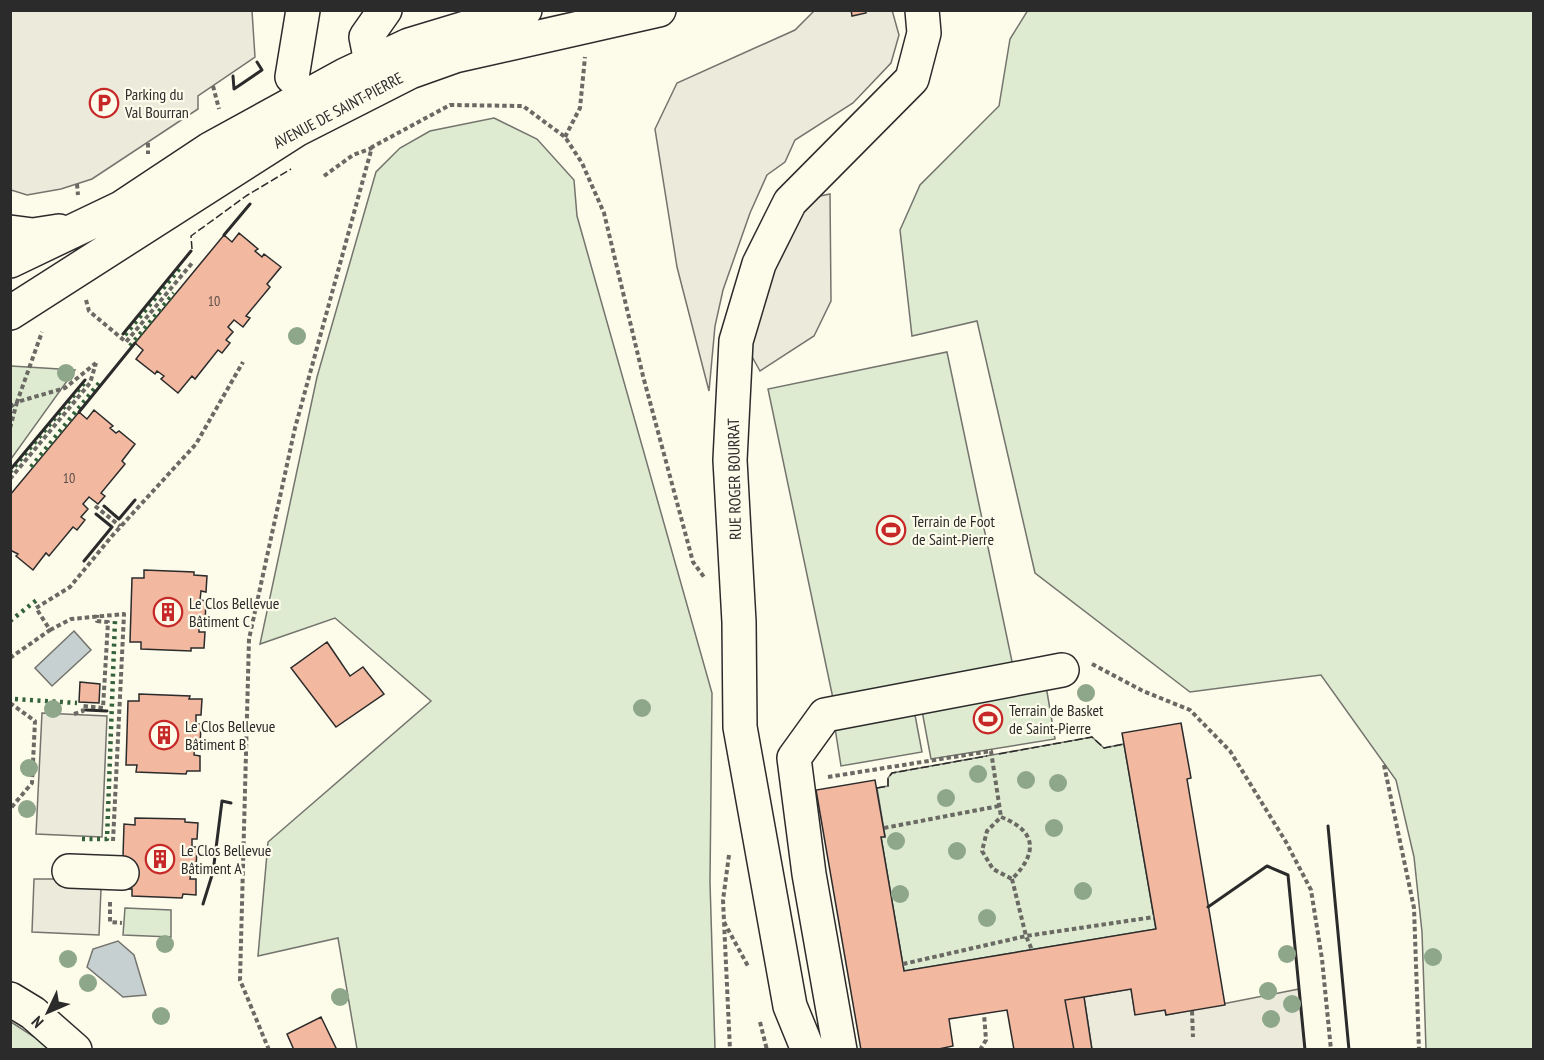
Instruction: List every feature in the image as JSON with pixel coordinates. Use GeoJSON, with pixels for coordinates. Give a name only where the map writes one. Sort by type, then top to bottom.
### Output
{"type":"FeatureCollection","features":[{"type":"Feature","properties":{"kind":"street"},"geometry":{"type":"LineString","coordinates":[[292,77],[303,10]]}},
{"type":"Feature","properties":{"kind":"street"},"geometry":{"type":"LineString","coordinates":[[371,62],[366,37],[385,10]]}},
{"type":"Feature","properties":{"kind":"street","name":"AVENUE DE SAINT-PIERRE"},"geometry":{"type":"LineString","coordinates":[[10,261],[121,208],[210,149],[371,62],[409,45],[525,10]]}},
{"type":"Feature","properties":{"kind":"street","name":"AVENUE DE SAINT-PIERRE"},"geometry":{"type":"LineString","coordinates":[[23,311],[51,289],[181,202],[296,130],[348,101],[410,72],[455,56],[659,10]]}},
{"type":"Feature","properties":{"kind":"street","name":"RUE ROGER BOURRAT"},"geometry":{"type":"LineString","coordinates":[[808,1050],[790,1006],[740,727],[740,622],[730,460],[736,341],[759,264],[790,202],[912,79],[924,33],[922,10]]}},
{"type":"Feature","properties":{"kind":"street"},"geometry":{"type":"LineString","coordinates":[[10,232],[33,235],[82,228]]}},
{"type":"Feature","properties":{"kind":"street"},"geometry":{"type":"LineString","coordinates":[[10,276],[51,289]]}},
{"type":"Feature","properties":{"kind":"street"},"geometry":{"type":"LineString","coordinates":[[840,1050],[809,874],[794,758],[825,715],[1062,670]]}},
{"type":"Feature","properties":{"kind":"street"},"geometry":{"type":"LineString","coordinates":[[69,872],[116,873]]}},
{"type":"Feature","properties":{"kind":"street"},"geometry":{"type":"LineString","coordinates":[[10,999],[33,1013],[75,1050]]}},
{"type":"Feature","properties":{"kind":"path"},"geometry":{"type":"LineString","coordinates":[[565,136],[580,108],[585,57],[579,28]]}},
{"type":"Feature","properties":{"kind":"path"},"geometry":{"type":"LineString","coordinates":[[213,86],[217,94]]}},
{"type":"Feature","properties":{"kind":"path"},"geometry":{"type":"LineString","coordinates":[[324,176],[353,155],[450,105],[523,106],[565,136],[582,164],[604,213],[643,376],[693,562],[706,582]]}},
{"type":"Feature","properties":{"kind":"path"},"geometry":{"type":"LineString","coordinates":[[269,1050],[240,980],[249,639],[295,428],[372,147]]}},
{"type":"Feature","properties":{"kind":"path"},"geometry":{"type":"LineString","coordinates":[[85,296],[89,311],[126,342],[193,262]]}},
{"type":"Feature","properties":{"kind":"path"},"geometry":{"type":"LineString","coordinates":[[10,428],[39,336],[23,311]]}},
{"type":"Feature","properties":{"kind":"path"},"geometry":{"type":"LineString","coordinates":[[50,630],[36,608],[70,587],[121,526],[196,444],[243,362]]}},
{"type":"Feature","properties":{"kind":"path"},"geometry":{"type":"LineString","coordinates":[[10,407],[17,402],[66,388],[96,363],[90,383],[10,479]]}},
{"type":"Feature","properties":{"kind":"path"},"geometry":{"type":"LineString","coordinates":[[95,506],[121,526]]}},
{"type":"Feature","properties":{"kind":"path"},"geometry":{"type":"LineString","coordinates":[[10,658],[50,630],[71,619],[124,614],[116,873],[110,922],[122,923]]}},
{"type":"Feature","properties":{"kind":"path"},"geometry":{"type":"LineString","coordinates":[[74,714],[83,711],[83,706],[104,708],[108,622],[97,621],[97,615]]}},
{"type":"Feature","properties":{"kind":"path"},"geometry":{"type":"LineString","coordinates":[[1062,670],[1089,663],[1143,691],[1190,710],[1230,751],[1286,842],[1311,890],[1322,959],[1331,1050]]}},
{"type":"Feature","properties":{"kind":"path"},"geometry":{"type":"LineString","coordinates":[[10,702],[35,721],[32,783],[10,809]]}},
{"type":"Feature","properties":{"kind":"path"},"geometry":{"type":"LineString","coordinates":[[797,781],[990,751],[1001,817]]}},
{"type":"Feature","properties":{"kind":"path"},"geometry":{"type":"LineString","coordinates":[[1384,765],[1414,908],[1419,1050]]}},
{"type":"Feature","properties":{"kind":"path"},"geometry":{"type":"LineString","coordinates":[[884,828],[999,806]]}},
{"type":"Feature","properties":{"kind":"path"},"geometry":{"type":"LineString","coordinates":[[1001,817],[987,831],[982,851],[993,869],[1012,879],[1026,936],[1032,950]]}},
{"type":"Feature","properties":{"kind":"path"},"geometry":{"type":"LineString","coordinates":[[1001,817],[1020,827],[1031,845],[1026,865],[1012,879]]}},
{"type":"Feature","properties":{"kind":"path"},"geometry":{"type":"LineString","coordinates":[[729,854],[723,900],[730,1050]]}},
{"type":"Feature","properties":{"kind":"path"},"geometry":{"type":"LineString","coordinates":[[903,964],[1026,936],[1154,917]]}},
{"type":"Feature","properties":{"kind":"path"},"geometry":{"type":"LineString","coordinates":[[724,921],[748,963],[750,975]]}},
{"type":"Feature","properties":{"kind":"path"},"geometry":{"type":"LineString","coordinates":[[1192,1011],[1193,1037]]}},
{"type":"Feature","properties":{"kind":"path"},"geometry":{"type":"LineString","coordinates":[[980,1050],[986,1040],[984,1014]]}},
{"type":"Feature","properties":{"kind":"path"},"geometry":{"type":"LineString","coordinates":[[759,1019],[767,1050]]}},
{"type":"Feature","properties":{"kind":"green space"},"geometry":{"type":"Polygon","coordinates":[[[1028,10],[1533,11],[1533,1049],[1426,1049],[1422,932],[1414,857],[1396,780],[1321,675],[1190,692],[1035,573],[977,321],[912,336],[900,230],[920,185],[999,106],[1010,39],[1028,10]]]}},
{"type":"Feature","properties":{"kind":"green space"},"geometry":{"type":"Polygon","coordinates":[[[494,118],[537,139],[574,180],[577,216],[712,693],[710,882],[715,1049],[357,1049],[338,938],[258,956],[268,842],[431,701],[335,618],[260,644],[317,377],[376,172],[400,148],[430,131],[494,118]]]}},
{"type":"Feature","properties":{"kind":"green space","name":"Terrain de Foot de Saint-Pierre"},"geometry":{"type":"Polygon","coordinates":[[[947,352],[1014,671],[835,708],[768,389],[947,352]]]}},
{"type":"Feature","properties":{"kind":"green space"},"geometry":{"type":"Polygon","coordinates":[[[10,366],[75,370],[11,459],[10,366]]]}},
{"type":"Feature","properties":{"kind":"green space","name":"Terrain de Basket de Saint-Pierre"},"geometry":{"type":"Polygon","coordinates":[[[1045,680],[1055,739],[931,759],[920,700],[1045,680]]]}},
{"type":"Feature","properties":{"kind":"green space"},"geometry":{"type":"Polygon","coordinates":[[[915,715],[922,752],[841,766],[835,728],[915,715]]]}},
{"type":"Feature","properties":{"kind":"green space"},"geometry":{"type":"Polygon","coordinates":[[[1092,737],[1104,748],[1124,744],[1156,929],[904,971],[881,837],[885,836],[877,788],[888,786],[888,778],[892,773],[1092,737]]]}},
{"type":"Feature","properties":{"kind":"green space"},"geometry":{"type":"Polygon","coordinates":[[[125,908],[171,910],[171,937],[123,935],[125,908]]]}},
{"type":"Feature","properties":{"kind":"green space"},"geometry":{"type":"Polygon","coordinates":[[[11,1022],[53,1049],[11,1049],[11,1022]]]}},
{"type":"Feature","properties":{"kind":"shaded area","name":"Parking du Val Bourran"},"geometry":{"type":"Polygon","coordinates":[[[11,10],[252,11],[255,57],[198,96],[198,109],[92,179],[61,189],[27,195],[11,190],[11,10]]]}},
{"type":"Feature","properties":{"kind":"shaded area"},"geometry":{"type":"Polygon","coordinates":[[[892,10],[899,35],[891,63],[853,103],[795,140],[785,162],[767,175],[750,213],[723,290],[715,326],[709,391],[677,267],[655,129],[677,83],[795,30],[814,11],[892,10]]]}},
{"type":"Feature","properties":{"kind":"shaded area"},"geometry":{"type":"Polygon","coordinates":[[[830,194],[831,301],[814,336],[760,371],[745,344],[798,209],[820,196],[830,194]]]}},
{"type":"Feature","properties":{"kind":"shaded area"},"geometry":{"type":"Polygon","coordinates":[[[74,631],[91,650],[52,686],[35,668],[74,631]]]}},
{"type":"Feature","properties":{"kind":"shaded area"},"geometry":{"type":"Polygon","coordinates":[[[42,713],[107,716],[102,837],[36,834],[42,713]]]}},
{"type":"Feature","properties":{"kind":"shaded area"},"geometry":{"type":"Polygon","coordinates":[[[34,879],[56,879],[79,888],[101,889],[99,935],[32,932],[34,879]]]}},
{"type":"Feature","properties":{"kind":"shaded area"},"geometry":{"type":"Polygon","coordinates":[[[118,941],[134,955],[146,995],[123,997],[87,967],[93,949],[118,941]]]}},
{"type":"Feature","properties":{"kind":"shaded area"},"geometry":{"type":"Polygon","coordinates":[[[1131,989],[1135,1014],[1165,1010],[1166,1015],[1299,989],[1305,1049],[1092,1049],[1084,997],[1131,989]]]}},
{"type":"Feature","properties":{"kind":"building"},"geometry":{"type":"Polygon","coordinates":[[[851,10],[866,10],[866,13],[852,16],[851,10]]]}},
{"type":"Feature","properties":{"kind":"building"},"geometry":{"type":"Polygon","coordinates":[[[239,233],[258,249],[255,251],[262,257],[264,254],[281,267],[267,284],[270,287],[246,316],[250,318],[243,327],[234,320],[228,327],[233,332],[226,340],[230,343],[222,353],[218,350],[195,379],[192,376],[178,393],[161,379],[164,376],[157,371],[155,374],[136,359],[143,350],[135,343],[224,235],[232,242],[239,233]]]}},
{"type":"Feature","properties":{"kind":"building"},"geometry":{"type":"Polygon","coordinates":[[[94,410],[113,426],[110,428],[116,433],[119,431],[135,444],[122,461],[125,464],[101,493],[105,496],[98,504],[89,497],[83,504],[88,509],[81,517],[85,520],[77,530],[73,527],[49,556],[46,553],[33,570],[16,556],[18,554],[10,550],[10,495],[79,412],[87,419],[94,410]]]}},
{"type":"Feature","properties":{"kind":"building","name":"Le Clos Bellevue Bâtiment C"},"geometry":{"type":"Polygon","coordinates":[[[144,570],[194,572],[194,575],[207,576],[206,592],[201,591],[200,600],[206,601],[205,623],[199,623],[199,632],[205,632],[204,648],[191,648],[191,651],[141,649],[141,642],[130,642],[132,578],[144,578],[144,570]]]}},
{"type":"Feature","properties":{"kind":"building"},"geometry":{"type":"Polygon","coordinates":[[[327,642],[350,676],[363,667],[384,694],[336,727],[291,668],[327,642]]]}},
{"type":"Feature","properties":{"kind":"building"},"geometry":{"type":"Polygon","coordinates":[[[80,682],[100,684],[99,703],[79,702],[80,682]]]}},
{"type":"Feature","properties":{"kind":"building","name":"Le Clos Bellevue Bâtiment B"},"geometry":{"type":"Polygon","coordinates":[[[139,694],[190,696],[189,699],[202,699],[201,715],[196,715],[196,724],[201,724],[200,747],[195,747],[194,755],[200,756],[200,771],[187,771],[186,774],[136,772],[137,765],[126,765],[128,701],[139,701],[139,694]]]}},
{"type":"Feature","properties":{"kind":"building"},"geometry":{"type":"Polygon","coordinates":[[[1181,723],[1191,778],[1187,779],[1225,1005],[1166,1015],[1165,1010],[1135,1015],[1131,989],[1065,1000],[1074,1050],[1014,1050],[1007,1010],[949,1019],[953,1046],[934,1050],[861,1050],[816,790],[875,780],[885,837],[881,837],[904,971],[1156,929],[1122,733],[1181,723]]]}},
{"type":"Feature","properties":{"kind":"building","name":"Le Clos Bellevue Bâtiment A"},"geometry":{"type":"Polygon","coordinates":[[[135,818],[185,819],[185,822],[198,823],[197,839],[192,839],[192,847],[197,847],[196,870],[191,870],[190,879],[196,879],[196,895],[183,894],[182,898],[132,896],[132,889],[122,889],[124,824],[135,825],[135,818]]]}},
{"type":"Feature","properties":{"kind":"building"},"geometry":{"type":"Polygon","coordinates":[[[1084,997],[1092,1050],[1074,1050],[1065,1000],[1084,997]]]}},
{"type":"Feature","properties":{"kind":"building"},"geometry":{"type":"Polygon","coordinates":[[[321,1017],[337,1050],[294,1050],[287,1034],[321,1017]]]}},
{"type":"Feature","properties":{"kind":"hedge"},"geometry":{"type":"LineString","coordinates":[[125,335],[180,268]]}},
{"type":"Feature","properties":{"kind":"hedge"},"geometry":{"type":"LineString","coordinates":[[130,346],[174,293]]}},
{"type":"Feature","properties":{"kind":"hedge"},"geometry":{"type":"LineString","coordinates":[[10,472],[86,381]]}},
{"type":"Feature","properties":{"kind":"hedge"},"geometry":{"type":"LineString","coordinates":[[31,467],[99,383]]}},
{"type":"Feature","properties":{"kind":"hedge"},"geometry":{"type":"LineString","coordinates":[[10,621],[38,599]]}},
{"type":"Feature","properties":{"kind":"hedge"},"geometry":{"type":"LineString","coordinates":[[82,839],[107,839],[115,620]]}},
{"type":"Feature","properties":{"kind":"hedge"},"geometry":{"type":"LineString","coordinates":[[15,699],[77,703]]}},
{"type":"Feature","properties":{"kind":"fence"},"geometry":{"type":"LineString","coordinates":[[192,249],[191,236],[246,196],[291,169]]}},
{"type":"Feature","properties":{"kind":"fence"},"geometry":{"type":"LineString","coordinates":[[999,754],[1092,737],[1104,748],[1124,744]]}},
{"type":"Feature","properties":{"kind":"fence"},"geometry":{"type":"LineString","coordinates":[[877,788],[888,786],[888,778],[892,773],[987,756]]}},
{"type":"Feature","properties":{"kind":"wall"},"geometry":{"type":"LineString","coordinates":[[233,76],[234,89],[262,70],[257,62]]}},
{"type":"Feature","properties":{"kind":"wall"},"geometry":{"type":"LineString","coordinates":[[224,235],[250,204]]}},
{"type":"Feature","properties":{"kind":"wall"},"geometry":{"type":"LineString","coordinates":[[123,334],[191,251]]}},
{"type":"Feature","properties":{"kind":"wall"},"geometry":{"type":"LineString","coordinates":[[79,412],[135,343]]}},
{"type":"Feature","properties":{"kind":"wall"},"geometry":{"type":"LineString","coordinates":[[10,470],[85,380]]}},
{"type":"Feature","properties":{"kind":"wall"},"geometry":{"type":"LineString","coordinates":[[104,506],[119,519],[135,500]]}},
{"type":"Feature","properties":{"kind":"wall"},"geometry":{"type":"LineString","coordinates":[[84,561],[112,527],[96,514]]}},
{"type":"Feature","properties":{"kind":"wall"},"geometry":{"type":"LineString","coordinates":[[86,710],[107,711]]}},
{"type":"Feature","properties":{"kind":"wall"},"geometry":{"type":"LineString","coordinates":[[203,904],[213,872],[222,801],[231,803]]}},
{"type":"Feature","properties":{"kind":"wall"},"geometry":{"type":"LineString","coordinates":[[1328,826],[1349,1050]]}},
{"type":"Feature","properties":{"kind":"wall"},"geometry":{"type":"LineString","coordinates":[[1208,907],[1267,866],[1288,875],[1305,1050]]}},
{"type":"Feature","properties":{"kind":"place","name":"Parking du Val Bourran"},"geometry":{"type":"Point","coordinates":[104,103]}},
{"type":"Feature","properties":{"kind":"place","name":"Terrain de Foot de Saint-Pierre"},"geometry":{"type":"Point","coordinates":[891,530]}},
{"type":"Feature","properties":{"kind":"place","name":"Le Clos Bellevue Bâtiment C"},"geometry":{"type":"Point","coordinates":[168,612]}},
{"type":"Feature","properties":{"kind":"place","name":"Terrain de Basket de Saint-Pierre"},"geometry":{"type":"Point","coordinates":[988,719]}},
{"type":"Feature","properties":{"kind":"place","name":"Le Clos Bellevue Bâtiment B"},"geometry":{"type":"Point","coordinates":[164,735]}},
{"type":"Feature","properties":{"kind":"place","name":"Le Clos Bellevue Bâtiment A"},"geometry":{"type":"Point","coordinates":[160,859]}}]}
